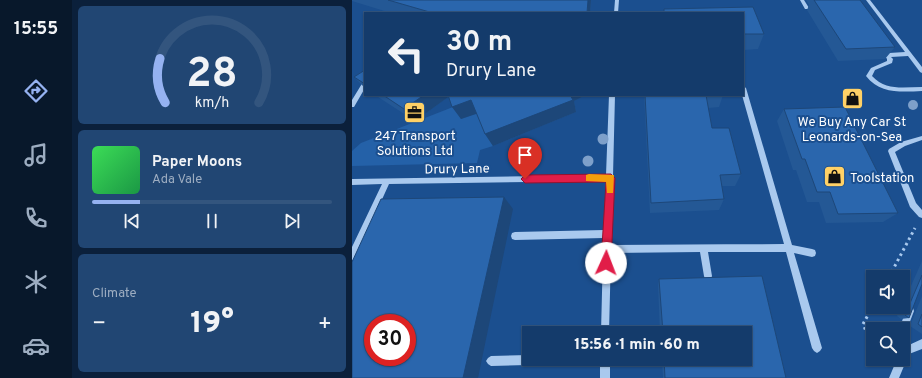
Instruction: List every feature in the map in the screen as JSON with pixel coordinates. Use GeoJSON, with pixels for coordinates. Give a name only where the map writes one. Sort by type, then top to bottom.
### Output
{"type":"FeatureCollection","features":[{"type":"Feature","properties":{"kind":"street"},"geometry":{"type":"LineString","coordinates":[[616,12],[617,0]]}},
{"type":"Feature","properties":{"kind":"street"},"geometry":{"type":"LineString","coordinates":[[802,0],[807,8]]}},
{"type":"Feature","properties":{"kind":"street"},"geometry":{"type":"LineString","coordinates":[[868,0],[922,71]]}},
{"type":"Feature","properties":{"kind":"street"},"geometry":{"type":"LineString","coordinates":[[881,46],[890,59],[890,62],[873,69],[869,76],[876,85],[891,90],[922,89]]}},
{"type":"Feature","properties":{"kind":"street"},"geometry":{"type":"LineString","coordinates":[[887,55],[909,54]]}},
{"type":"Feature","properties":{"kind":"street"},"geometry":{"type":"LineString","coordinates":[[352,105],[364,85]]}},
{"type":"Feature","properties":{"kind":"street"},"geometry":{"type":"LineString","coordinates":[[744,92],[817,348]]}},
{"type":"Feature","properties":{"kind":"street"},"geometry":{"type":"LineString","coordinates":[[605,326],[606,249],[611,178],[612,96]]}},
{"type":"Feature","properties":{"kind":"street"},"geometry":{"type":"LineString","coordinates":[[922,138],[903,144],[891,151],[913,205],[922,215]]}},
{"type":"Feature","properties":{"kind":"street","name":"Drury Lane"},"geometry":{"type":"LineString","coordinates":[[352,182],[611,178]]}},
{"type":"Feature","properties":{"kind":"street"},"geometry":{"type":"LineString","coordinates":[[352,256],[387,181]]}},
{"type":"Feature","properties":{"kind":"street"},"geometry":{"type":"LineString","coordinates":[[515,236],[607,234]]}},
{"type":"Feature","properties":{"kind":"street"},"geometry":{"type":"LineString","coordinates":[[703,248],[708,276]]}},
{"type":"Feature","properties":{"kind":"street"},"geometry":{"type":"LineString","coordinates":[[606,249],[788,248],[812,253]]}},
{"type":"Feature","properties":{"kind":"street"},"geometry":{"type":"LineString","coordinates":[[906,322],[914,302]]}},
{"type":"Feature","properties":{"kind":"street"},"geometry":{"type":"LineString","coordinates":[[910,352],[922,344]]}},
{"type":"Feature","properties":{"kind":"street"},"geometry":{"type":"LineString","coordinates":[[491,361],[522,360]]}},
{"type":"Feature","properties":{"kind":"street"},"geometry":{"type":"LineString","coordinates":[[605,366],[605,378]]}},
{"type":"Feature","properties":{"kind":"path"},"geometry":{"type":"LineString","coordinates":[[893,270],[918,222]]}},
{"type":"Feature","properties":{"kind":"path"},"geometry":{"type":"LineString","coordinates":[[866,331],[863,324],[869,314]]}},
{"type":"Feature","properties":{"kind":"shaded area"},"geometry":{"type":"Polygon","coordinates":[[[453,107],[479,113],[493,146],[480,150],[477,163],[352,166],[352,151],[361,143],[453,107]]]}},
{"type":"Feature","properties":{"kind":"building"},"geometry":{"type":"Polygon","coordinates":[[[388,0],[588,0],[587,12],[430,12],[388,0]]]}},
{"type":"Feature","properties":{"kind":"building"},"geometry":{"type":"Polygon","coordinates":[[[814,0],[860,0],[895,47],[846,49],[814,0]]]}},
{"type":"Feature","properties":{"kind":"building"},"geometry":{"type":"Polygon","coordinates":[[[753,7],[764,34],[744,34],[744,12],[664,12],[664,9],[753,7]]]}},
{"type":"Feature","properties":{"kind":"building"},"geometry":{"type":"Polygon","coordinates":[[[364,71],[364,83],[354,77],[364,71]]]}},
{"type":"Feature","properties":{"kind":"building"},"geometry":{"type":"Polygon","coordinates":[[[384,96],[423,96],[404,109],[384,96]]]}},
{"type":"Feature","properties":{"kind":"building"},"geometry":{"type":"Polygon","coordinates":[[[448,96],[571,96],[573,100],[485,134],[471,100],[452,107],[448,96]]]}},
{"type":"Feature","properties":{"kind":"building"},"geometry":{"type":"Polygon","coordinates":[[[645,96],[706,96],[712,128],[729,128],[741,174],[720,175],[724,199],[651,203],[645,96]]]}},
{"type":"Feature","properties":{"kind":"building","name":"Toolstation"},"geometry":{"type":"Polygon","coordinates":[[[845,107],[898,213],[838,214],[830,192],[817,192],[805,159],[802,159],[784,109],[845,107]]]}},
{"type":"Feature","properties":{"kind":"building"},"geometry":{"type":"Polygon","coordinates":[[[504,197],[463,378],[352,378],[352,262],[381,199],[504,197]]]}},
{"type":"Feature","properties":{"kind":"building"},"geometry":{"type":"Polygon","coordinates":[[[922,275],[922,284],[909,318],[905,315],[910,314],[910,303],[922,275]]]}},
{"type":"Feature","properties":{"kind":"building"},"geometry":{"type":"Polygon","coordinates":[[[762,276],[786,378],[665,378],[664,366],[752,366],[752,326],[662,326],[659,279],[762,276]]]}},
{"type":"Feature","properties":{"kind":"building"},"geometry":{"type":"Polygon","coordinates":[[[922,314],[922,327],[918,324],[922,314]]]}},
{"type":"Feature","properties":{"kind":"slow traffic"},"geometry":{"type":"LineString","coordinates":[[589,178],[611,178],[610,190]]}},
{"type":"Feature","properties":{"kind":"place","name":"We Buy Any Car St Leonards-on-Sea"},"geometry":{"type":"Point","coordinates":[852,99]}},
{"type":"Feature","properties":{"kind":"place","name":"247 Transport Solutions Ltd"},"geometry":{"type":"Point","coordinates":[415,113]}},
{"type":"Feature","properties":{"kind":"place","name":"Toolstation"},"geometry":{"type":"Point","coordinates":[835,177]}},
{"type":"Feature","properties":{"kind":"route"},"geometry":{"type":"LineString","coordinates":[[525,179],[611,178],[606,263]]}}]}
